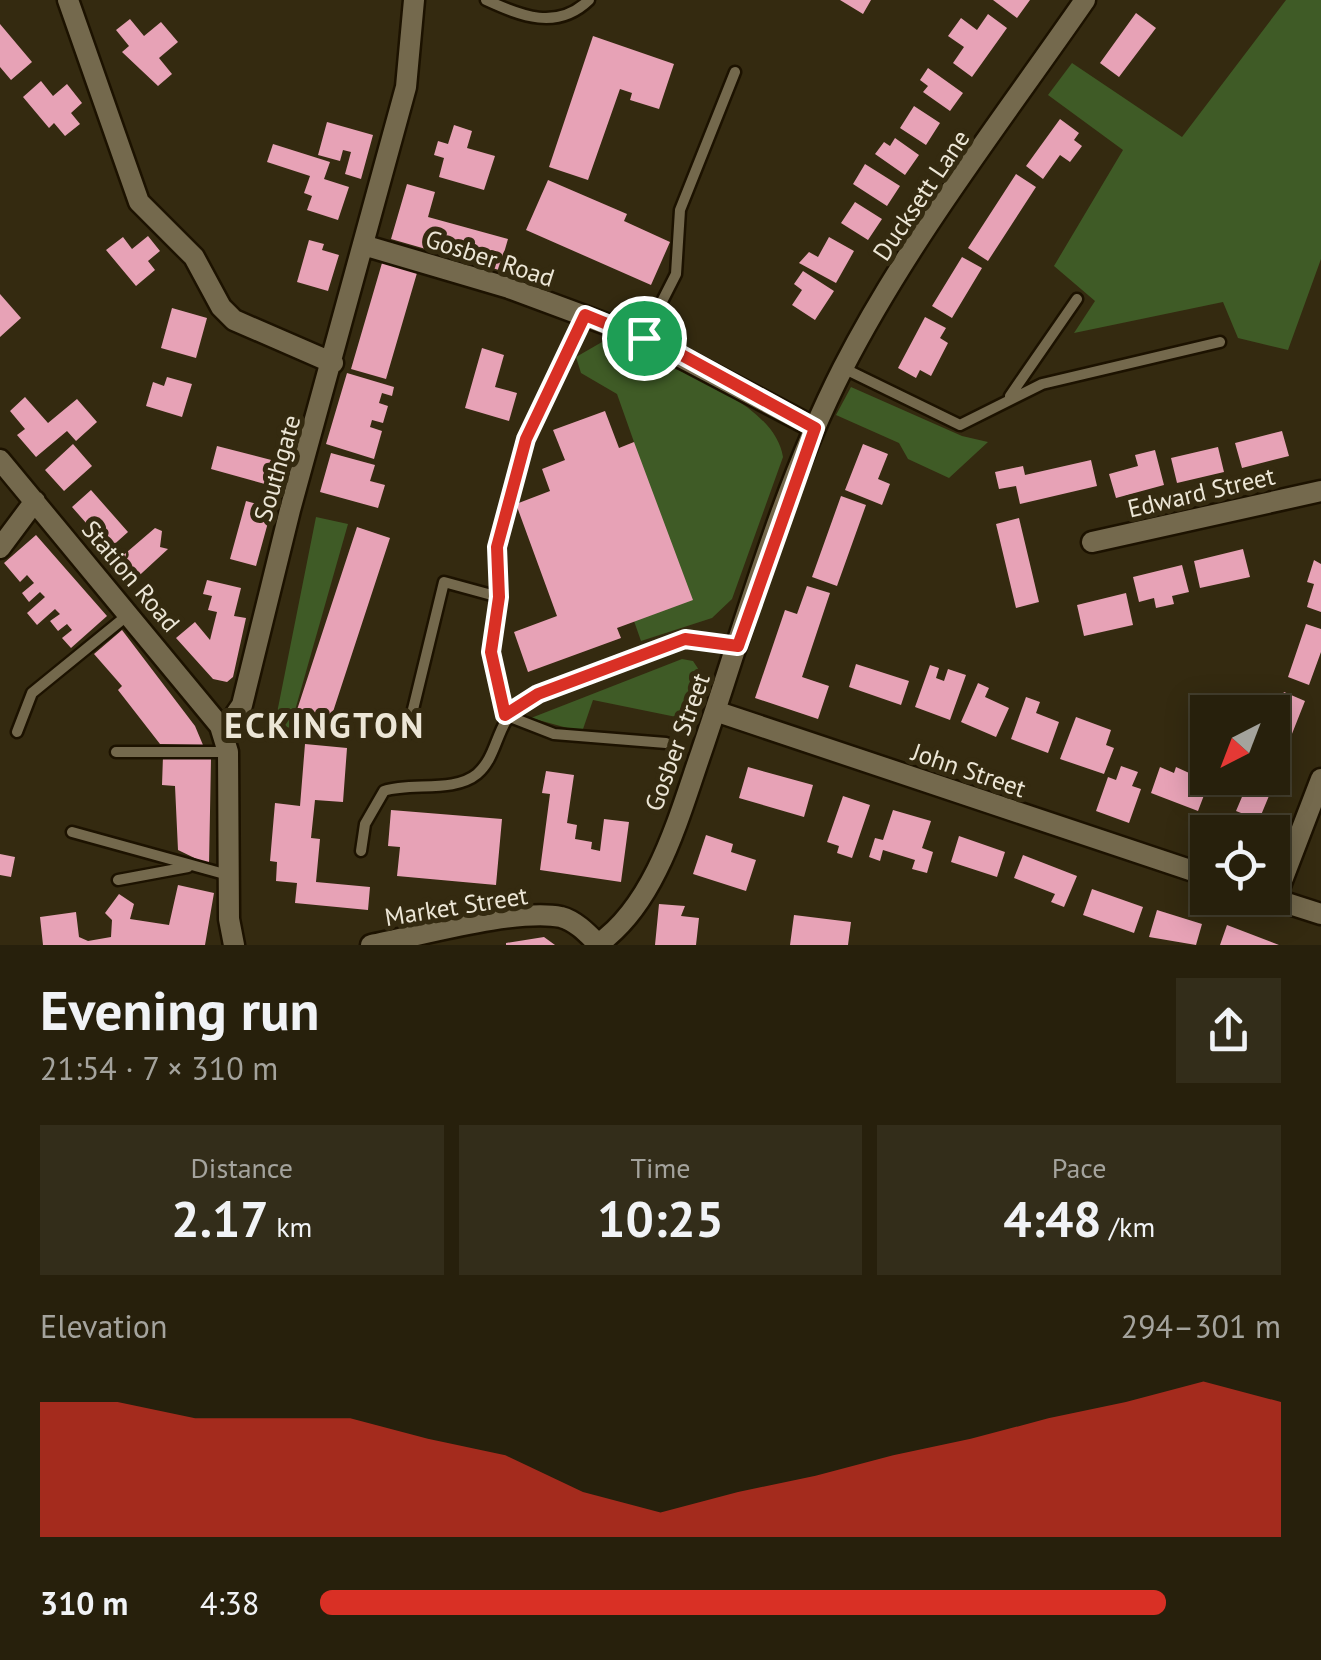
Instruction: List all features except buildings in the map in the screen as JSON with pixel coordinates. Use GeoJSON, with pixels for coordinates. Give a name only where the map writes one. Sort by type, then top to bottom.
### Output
{"type":"FeatureCollection","features":[{"type":"Feature","properties":{"kind":"street"},"geometry":{"type":"LineString","coordinates":[[68,0],[139,202],[194,257],[221,306],[234,320],[333,363]]}},
{"type":"Feature","properties":{"kind":"street","name":"Southgate"},"geometry":{"type":"LineString","coordinates":[[220,726],[242,706],[406,87],[414,0]]}},
{"type":"Feature","properties":{"kind":"street","name":"Ducksett Lane"},"geometry":{"type":"LineString","coordinates":[[815,428],[843,368],[940,207],[1085,0]]}},
{"type":"Feature","properties":{"kind":"street","name":"Gosber Road"},"geometry":{"type":"LineString","coordinates":[[364,245],[585,315],[644,338],[815,428]]}},
{"type":"Feature","properties":{"kind":"street","name":"Gosber Street"},"geometry":{"type":"LineString","coordinates":[[599,945],[629,914],[656,867],[815,428]]}},
{"type":"Feature","properties":{"kind":"street","name":"Station Road"},"geometry":{"type":"LineString","coordinates":[[0,460],[220,726]]}},
{"type":"Feature","properties":{"kind":"street","name":"Edward Street"},"geometry":{"type":"LineString","coordinates":[[1092,542],[1321,491]]}},
{"type":"Feature","properties":{"kind":"street"},"geometry":{"type":"LineString","coordinates":[[0,548],[35,501]]}},
{"type":"Feature","properties":{"kind":"street","name":"John Street"},"geometry":{"type":"LineString","coordinates":[[716,710],[1190,870]]}},
{"type":"Feature","properties":{"kind":"street"},"geometry":{"type":"LineString","coordinates":[[220,726],[228,752],[228,875],[234,945]]}},
{"type":"Feature","properties":{"kind":"street"},"geometry":{"type":"LineString","coordinates":[[1290,856],[1321,779]]}},
{"type":"Feature","properties":{"kind":"street"},"geometry":{"type":"LineString","coordinates":[[1290,904],[1321,914]]}},
{"type":"Feature","properties":{"kind":"street","name":"Market Street"},"geometry":{"type":"LineString","coordinates":[[371,945],[505,920],[560,917],[580,926],[599,945]]}},
{"type":"Feature","properties":{"kind":"lane"},"geometry":{"type":"LineString","coordinates":[[486,0],[530,18],[551,20],[570,14],[589,0]]}},
{"type":"Feature","properties":{"kind":"lane"},"geometry":{"type":"LineString","coordinates":[[644,338],[676,274],[680,210],[735,72]]}},
{"type":"Feature","properties":{"kind":"lane"},"geometry":{"type":"LineString","coordinates":[[1008,399],[1078,298]]}},
{"type":"Feature","properties":{"kind":"lane"},"geometry":{"type":"LineString","coordinates":[[361,852],[365,824],[384,791],[402,785],[455,783],[475,776],[486,763],[505,715],[491,652],[499,597],[497,547],[526,439],[585,315]]}},
{"type":"Feature","properties":{"kind":"lane"},"geometry":{"type":"LineString","coordinates":[[843,368],[949,423],[968,424],[1042,384],[1220,342]]}},
{"type":"Feature","properties":{"kind":"lane"},"geometry":{"type":"LineString","coordinates":[[407,734],[444,582],[499,597]]}},
{"type":"Feature","properties":{"kind":"lane"},"geometry":{"type":"LineString","coordinates":[[17,732],[32,693],[130,613]]}},
{"type":"Feature","properties":{"kind":"lane"},"geometry":{"type":"LineString","coordinates":[[505,715],[538,694],[685,639],[738,646]]}},
{"type":"Feature","properties":{"kind":"lane"},"geometry":{"type":"LineString","coordinates":[[505,715],[554,734],[666,743]]}},
{"type":"Feature","properties":{"kind":"lane"},"geometry":{"type":"LineString","coordinates":[[116,752],[228,752]]}},
{"type":"Feature","properties":{"kind":"lane"},"geometry":{"type":"LineString","coordinates":[[72,832],[228,875]]}},
{"type":"Feature","properties":{"kind":"lane"},"geometry":{"type":"LineString","coordinates":[[118,880],[194,866]]}},
{"type":"Feature","properties":{"kind":"green space"},"geometry":{"type":"Polygon","coordinates":[[[1286,0],[1321,0],[1321,259],[1288,350],[1238,338],[1223,302],[1074,333],[1095,301],[1054,266],[1123,150],[1048,95],[1072,63],[1182,137],[1286,0]]]}},
{"type":"Feature","properties":{"kind":"green space"},"geometry":{"type":"Polygon","coordinates":[[[602,342],[680,371],[736,399],[775,436],[783,457],[732,599],[712,618],[641,641],[634,621],[634,442],[617,394],[581,373],[576,357],[602,342]]]}},
{"type":"Feature","properties":{"kind":"green space"},"geometry":{"type":"Polygon","coordinates":[[[851,387],[962,436],[988,442],[949,478],[908,459],[899,443],[836,415],[851,387]]]}},
{"type":"Feature","properties":{"kind":"green space"},"geometry":{"type":"Polygon","coordinates":[[[316,517],[348,524],[290,728],[275,723],[316,517]]]}},
{"type":"Feature","properties":{"kind":"green space"},"geometry":{"type":"Polygon","coordinates":[[[682,659],[693,661],[705,679],[691,720],[593,700],[582,732],[531,718],[682,659]]]}},
{"type":"Feature","properties":{"kind":"district","name":"ECKINGTON"},"geometry":{"type":"Point","coordinates":[325,726]}},
{"type":"Feature","properties":{"kind":"route"},"geometry":{"type":"LineString","coordinates":[[585,315],[644,338],[815,428],[771,543],[738,646],[709,639],[685,639],[538,694],[505,715],[491,652],[499,597],[497,547],[526,439],[585,315]]}}]}
